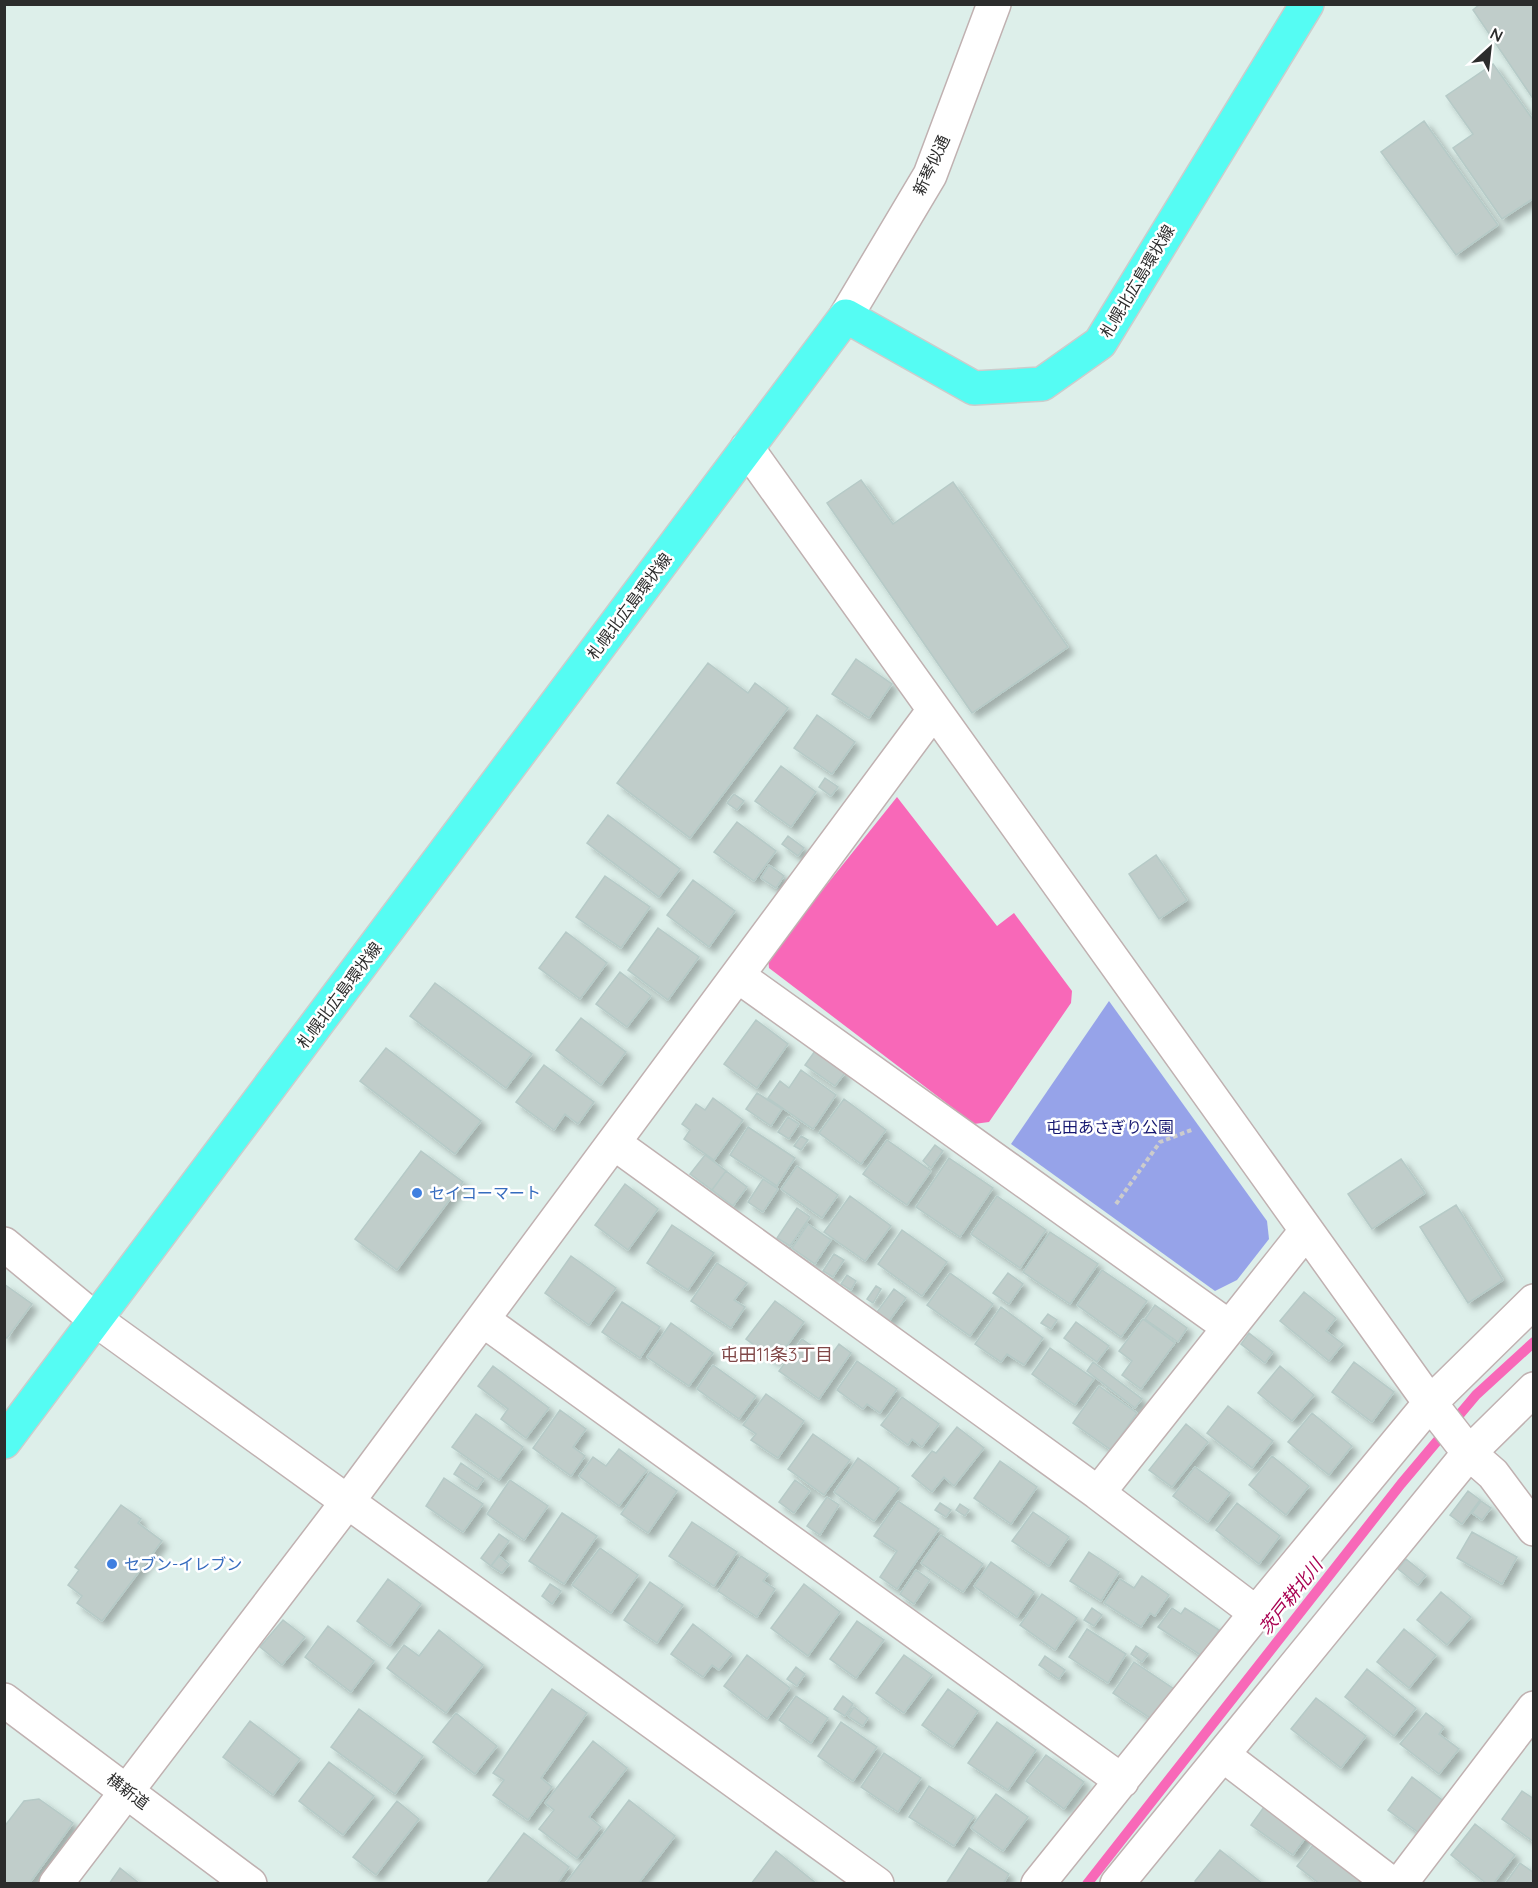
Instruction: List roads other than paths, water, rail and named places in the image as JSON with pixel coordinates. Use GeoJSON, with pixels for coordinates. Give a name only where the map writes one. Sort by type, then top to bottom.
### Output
{"type":"FeatureCollection","features":[{"type":"Feature","properties":{"kind":"main road","name":"札幌北広島環状線"},"geometry":{"type":"LineString","coordinates":[[4,1442],[846,316],[974,388],[1042,384],[1100,342],[1307,4]]}},
{"type":"Feature","properties":{"kind":"street","name":"新琴似通"},"geometry":{"type":"LineString","coordinates":[[846,316],[930,175],[994,4]]}},
{"type":"Feature","properties":{"kind":"street"},"geometry":{"type":"LineString","coordinates":[[747,448],[1306,1231],[1450,1428],[1493,1474],[1533,1529]]}},
{"type":"Feature","properties":{"kind":"street"},"geometry":{"type":"LineString","coordinates":[[56,1884],[348,1501],[934,710]]}},
{"type":"Feature","properties":{"kind":"street"},"geometry":{"type":"LineString","coordinates":[[738,976],[1229,1327]]}},
{"type":"Feature","properties":{"kind":"street"},"geometry":{"type":"LineString","coordinates":[[614,1143],[1098,1493],[1256,1613]]}},
{"type":"Feature","properties":{"kind":"street"},"geometry":{"type":"LineString","coordinates":[[1098,1493],[1306,1231]]}},
{"type":"Feature","properties":{"kind":"street"},"geometry":{"type":"LineString","coordinates":[[4,1244],[96,1320],[877,1884]]}},
{"type":"Feature","properties":{"kind":"street"},"geometry":{"type":"LineString","coordinates":[[1117,1884],[1223,1755],[1450,1428],[1533,1301]]}},
{"type":"Feature","properties":{"kind":"street"},"geometry":{"type":"LineString","coordinates":[[483,1320],[1122,1781]]}},
{"type":"Feature","properties":{"kind":"street"},"geometry":{"type":"LineString","coordinates":[[1038,1884],[1256,1613],[1450,1428],[1533,1389]]}},
{"type":"Feature","properties":{"kind":"street","name":"横新道"},"geometry":{"type":"LineString","coordinates":[[4,1700],[250,1884]]}},
{"type":"Feature","properties":{"kind":"street"},"geometry":{"type":"LineString","coordinates":[[1400,1884],[1533,1708]]}},
{"type":"Feature","properties":{"kind":"street"},"geometry":{"type":"LineString","coordinates":[[1223,1755],[1392,1884]]}},
{"type":"Feature","properties":{"kind":"waterway","name":"茨戸耕北川"},"geometry":{"type":"LineString","coordinates":[[1087,1884],[1401,1484],[1476,1395],[1534,1342]]}},
{"type":"Feature","properties":{"kind":"place","name":"セイコーマート"},"geometry":{"type":"Point","coordinates":[417,1193]}},
{"type":"Feature","properties":{"kind":"place","name":"セブン-イレブン"},"geometry":{"type":"Point","coordinates":[112,1564]}},
{"type":"Feature","properties":{"kind":"district","name":"屯田11条3丁目"},"geometry":{"type":"Point","coordinates":[777,1355]}},
{"type":"Feature","properties":{"kind":"park label","name":"屯田あさぎり公園"},"geometry":{"type":"Point","coordinates":[1110,1127]}}]}
